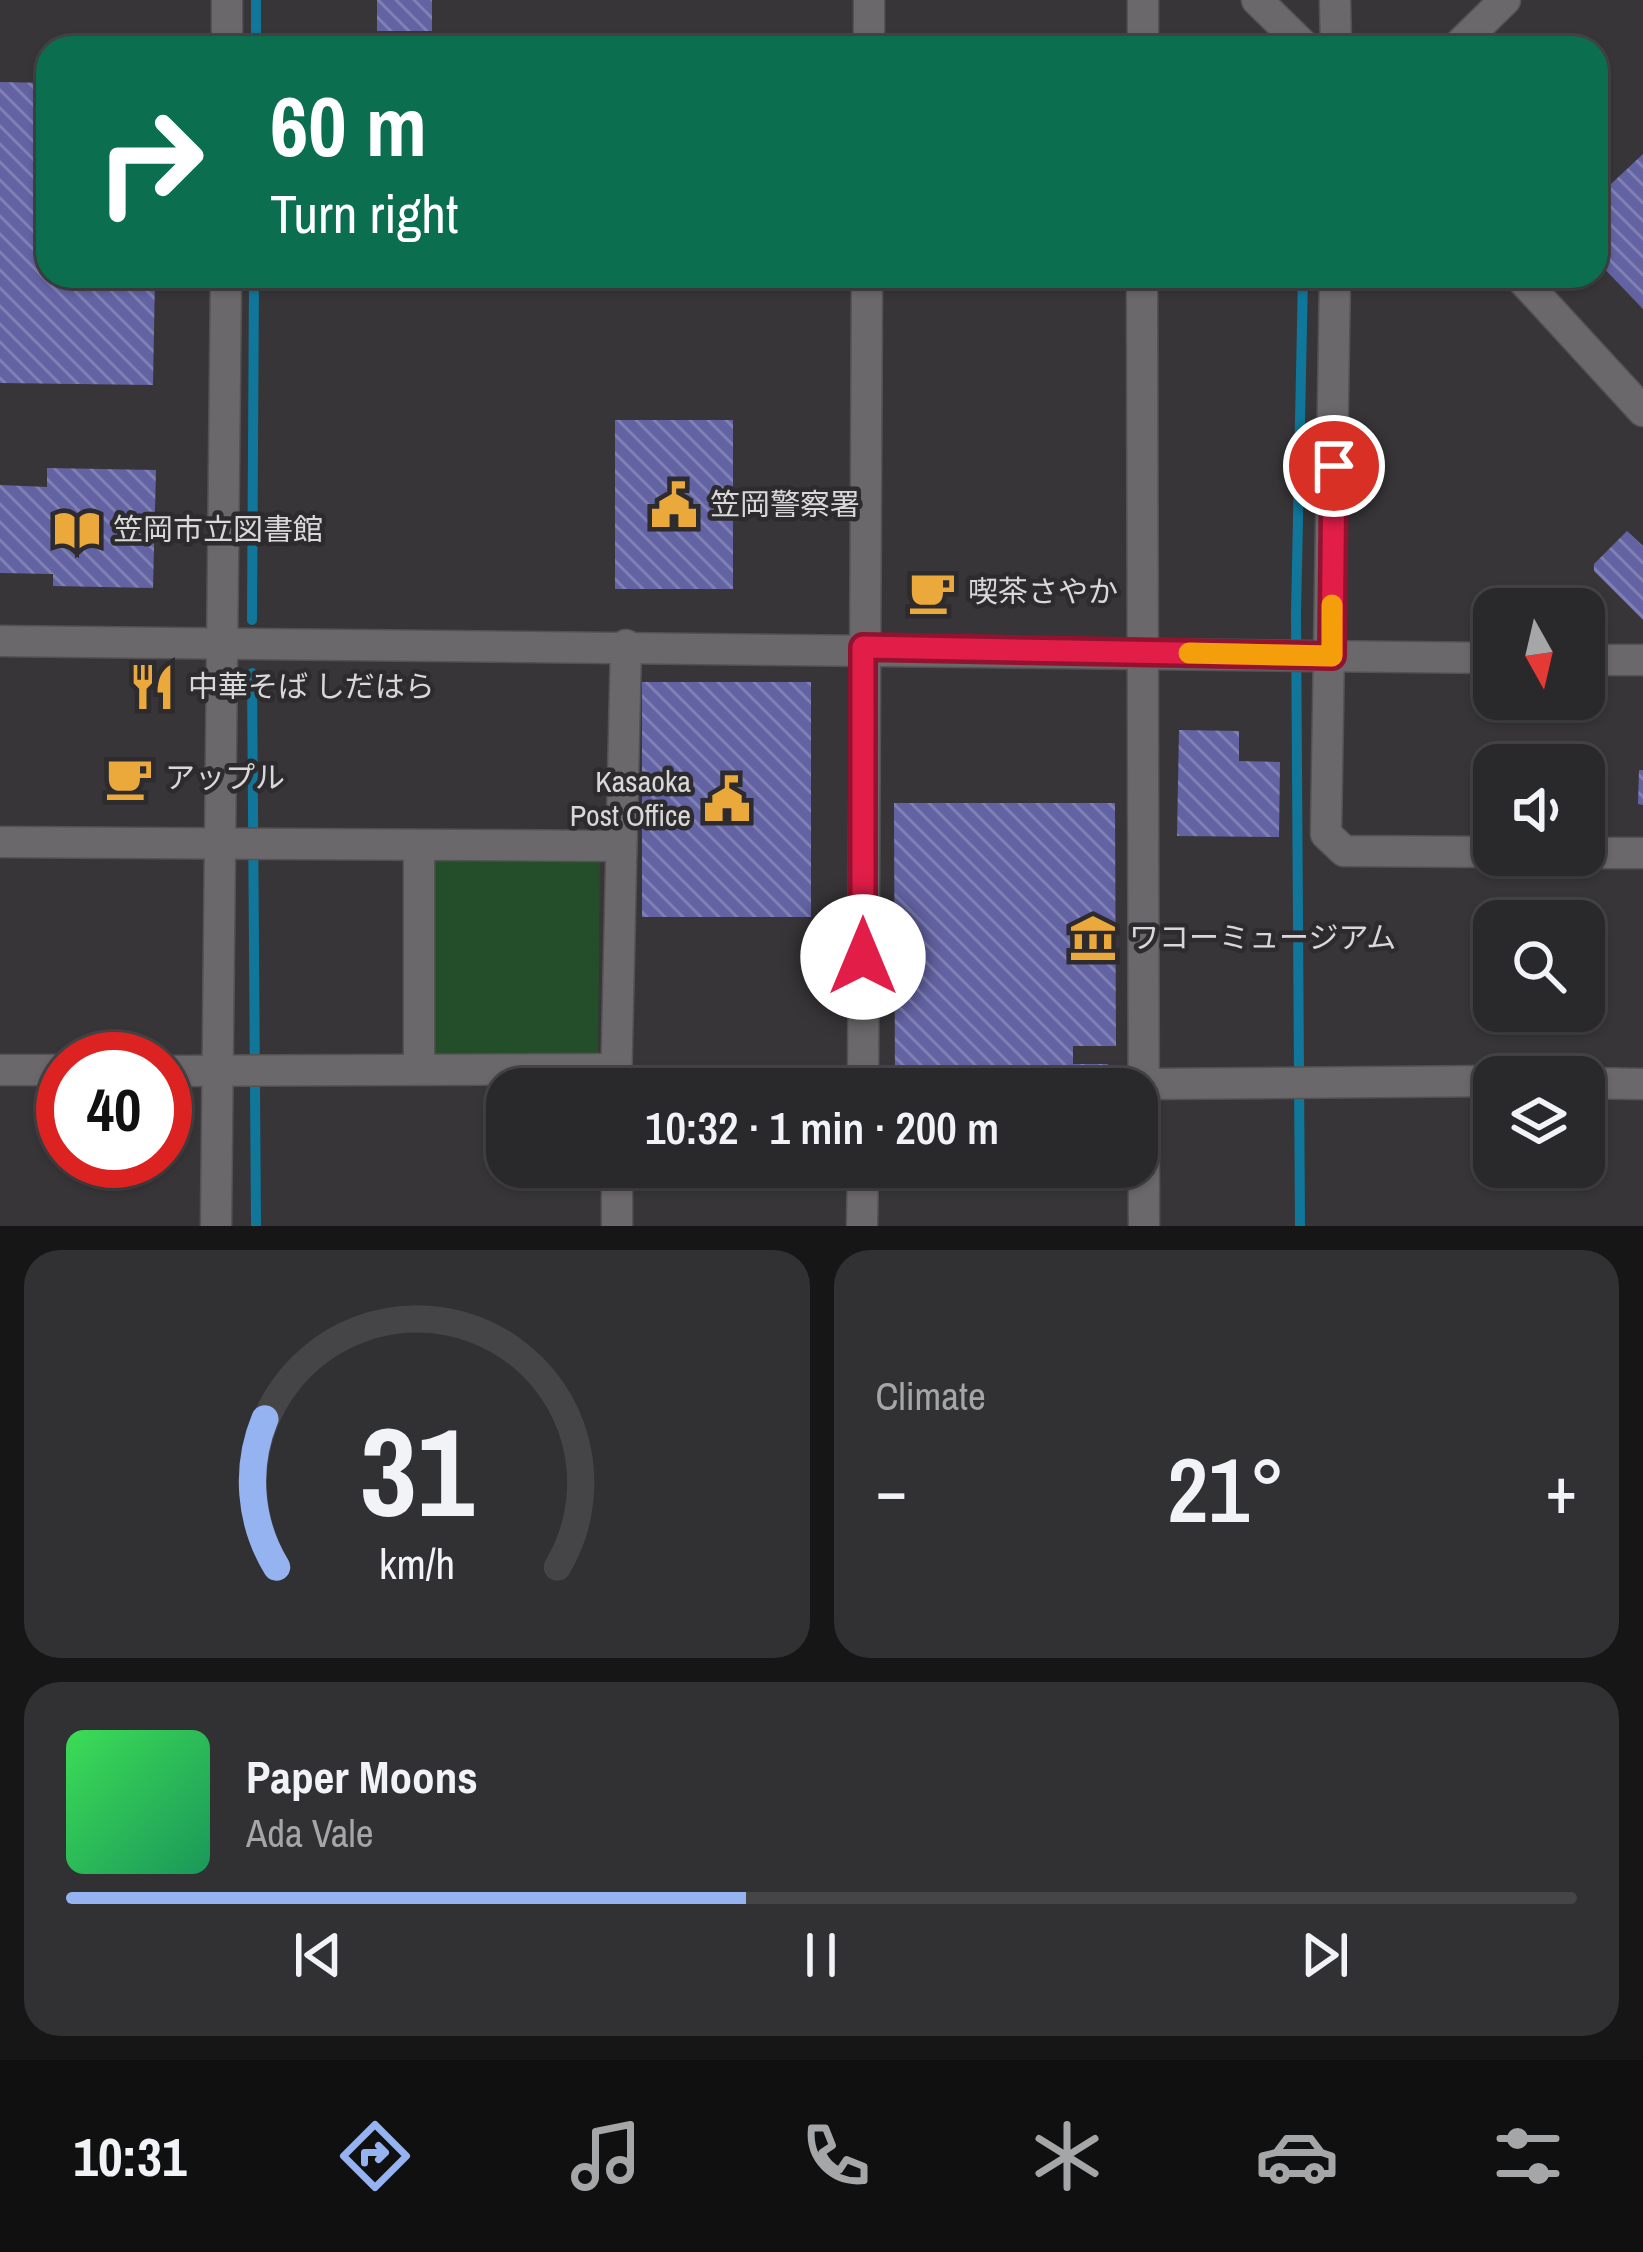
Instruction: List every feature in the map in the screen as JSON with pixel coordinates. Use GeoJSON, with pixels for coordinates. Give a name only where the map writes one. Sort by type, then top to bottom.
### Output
{"type":"FeatureCollection","features":[{"type":"Feature","properties":{"kind":"street"},"geometry":{"type":"LineString","coordinates":[[227,0],[227,36]]}},
{"type":"Feature","properties":{"kind":"street"},"geometry":{"type":"LineString","coordinates":[[869,0],[869,36]]}},
{"type":"Feature","properties":{"kind":"street"},"geometry":{"type":"LineString","coordinates":[[1142,36],[1143,0]]}},
{"type":"Feature","properties":{"kind":"street"},"geometry":{"type":"LineString","coordinates":[[1258,0],[1294,36]]}},
{"type":"Feature","properties":{"kind":"street"},"geometry":{"type":"LineString","coordinates":[[1335,0],[1336,36]]}},
{"type":"Feature","properties":{"kind":"street"},"geometry":{"type":"LineString","coordinates":[[1468,36],[1504,0]]}},
{"type":"Feature","properties":{"kind":"street"},"geometry":{"type":"LineString","coordinates":[[216,1226],[246,1072],[243,844],[225,644],[226,288]]}},
{"type":"Feature","properties":{"kind":"street"},"geometry":{"type":"LineString","coordinates":[[862,1068],[867,288]]}},
{"type":"Feature","properties":{"kind":"street"},"geometry":{"type":"LineString","coordinates":[[1142,288],[1147,1068]]}},
{"type":"Feature","properties":{"kind":"street"},"geometry":{"type":"LineString","coordinates":[[1334,288],[1308,655],[1326,834],[1343,851],[1473,852]]}},
{"type":"Feature","properties":{"kind":"street"},"geometry":{"type":"LineString","coordinates":[[1530,288],[1643,412]]}},
{"type":"Feature","properties":{"kind":"street"},"geometry":{"type":"LineString","coordinates":[[0,641],[863,647],[1473,658]]}},
{"type":"Feature","properties":{"kind":"street"},"geometry":{"type":"LineString","coordinates":[[616,1068],[626,645]]}},
{"type":"Feature","properties":{"kind":"street"},"geometry":{"type":"LineString","coordinates":[[1605,659],[1643,660]]}},
{"type":"Feature","properties":{"kind":"street"},"geometry":{"type":"LineString","coordinates":[[0,842],[620,846]]}},
{"type":"Feature","properties":{"kind":"street"},"geometry":{"type":"LineString","coordinates":[[418,1069],[419,846]]}},
{"type":"Feature","properties":{"kind":"street"},"geometry":{"type":"LineString","coordinates":[[1605,853],[1643,853]]}},
{"type":"Feature","properties":{"kind":"street"},"geometry":{"type":"LineString","coordinates":[[0,1070],[36,1070]]}},
{"type":"Feature","properties":{"kind":"street"},"geometry":{"type":"LineString","coordinates":[[192,1071],[486,1072]]}},
{"type":"Feature","properties":{"kind":"street"},"geometry":{"type":"LineString","coordinates":[[1158,1084],[1300,1079],[1473,1082]]}},
{"type":"Feature","properties":{"kind":"street"},"geometry":{"type":"LineString","coordinates":[[1605,1083],[1643,1084]]}},
{"type":"Feature","properties":{"kind":"street"},"geometry":{"type":"LineString","coordinates":[[617,1188],[617,1226]]}},
{"type":"Feature","properties":{"kind":"street"},"geometry":{"type":"LineString","coordinates":[[862,1188],[862,1226]]}},
{"type":"Feature","properties":{"kind":"street"},"geometry":{"type":"LineString","coordinates":[[1144,1226],[1145,1188]]}},
{"type":"Feature","properties":{"kind":"green space"},"geometry":{"type":"Polygon","coordinates":[[[444,854],[600,860],[598,1055],[431,1054],[430,861],[444,854]]]}},
{"type":"Feature","properties":{"kind":"building"},"geometry":{"type":"Polygon","coordinates":[[[377,0],[432,0],[432,31],[377,31],[377,0]]]}},
{"type":"Feature","properties":{"kind":"building"},"geometry":{"type":"Polygon","coordinates":[[[0,82],[36,83],[36,288],[155,288],[153,385],[0,383],[0,82]]]}},
{"type":"Feature","properties":{"kind":"building"},"geometry":{"type":"Polygon","coordinates":[[[1643,154],[1643,309],[1608,273],[1608,187],[1643,154]]]}},
{"type":"Feature","properties":{"kind":"building","name":"笠岡警察署"},"geometry":{"type":"Polygon","coordinates":[[[615,420],[733,420],[733,589],[615,589],[615,420]]]}},
{"type":"Feature","properties":{"kind":"building","name":"笠岡市立図書館"},"geometry":{"type":"Polygon","coordinates":[[[47,468],[156,470],[153,588],[53,586],[53,574],[0,573],[0,485],[47,487],[47,468]]]}},
{"type":"Feature","properties":{"kind":"building"},"geometry":{"type":"Polygon","coordinates":[[[1627,531],[1643,546],[1643,620],[1594,571],[1594,564],[1627,531]]]}},
{"type":"Feature","properties":{"kind":"building"},"geometry":{"type":"Polygon","coordinates":[[[642,682],[811,682],[811,917],[642,917],[642,682]]]}},
{"type":"Feature","properties":{"kind":"building"},"geometry":{"type":"Polygon","coordinates":[[[1179,730],[1239,731],[1239,761],[1280,762],[1279,837],[1177,836],[1179,730]]]}},
{"type":"Feature","properties":{"kind":"building"},"geometry":{"type":"Polygon","coordinates":[[[1639,770],[1643,770],[1643,805],[1638,804],[1639,770]]]}},
{"type":"Feature","properties":{"kind":"building"},"geometry":{"type":"Polygon","coordinates":[[[894,803],[1115,803],[1116,1046],[1073,1046],[1073,1064],[1108,1064],[1108,1068],[895,1068],[894,803]]]}},
{"type":"Feature","properties":{"kind":"building"},"geometry":{"type":"Polygon","coordinates":[[[1012,1188],[1108,1188],[1108,1190],[1012,1188]]]}},
{"type":"Feature","properties":{"kind":"waterway"},"geometry":{"type":"LineString","coordinates":[[256,0],[256,36]]}},
{"type":"Feature","properties":{"kind":"waterway"},"geometry":{"type":"LineString","coordinates":[[252,620],[254,288]]}},
{"type":"Feature","properties":{"kind":"waterway"},"geometry":{"type":"LineString","coordinates":[[1300,1226],[1296,615],[1303,288]]}},
{"type":"Feature","properties":{"kind":"waterway"},"geometry":{"type":"LineString","coordinates":[[252,673],[256,1226]]}},
{"type":"Feature","properties":{"kind":"slow traffic"},"geometry":{"type":"LineString","coordinates":[[1189,653],[1332,656],[1332,605]]}},
{"type":"Feature","properties":{"kind":"place","name":"笠岡警察署"},"geometry":{"type":"Point","coordinates":[674,505]}},
{"type":"Feature","properties":{"kind":"place","name":"笠岡市立図書館"},"geometry":{"type":"Point","coordinates":[77,530]}},
{"type":"Feature","properties":{"kind":"place","name":"喫茶さやか"},"geometry":{"type":"Point","coordinates":[932,592]}},
{"type":"Feature","properties":{"kind":"place","name":"中華そば しだはら"},"geometry":{"type":"Point","coordinates":[152,687]}},
{"type":"Feature","properties":{"kind":"place","name":"アップル"},"geometry":{"type":"Point","coordinates":[129,778]}},
{"type":"Feature","properties":{"kind":"place","name":"Kasaoka Post Office"},"geometry":{"type":"Point","coordinates":[727,799]}},
{"type":"Feature","properties":{"kind":"place","name":"ワコーミュージアム"},"geometry":{"type":"Point","coordinates":[1093,938]}},
{"type":"Feature","properties":{"kind":"route"},"geometry":{"type":"LineString","coordinates":[[863,957],[863,647],[1332,656],[1334,466]]}}]}
